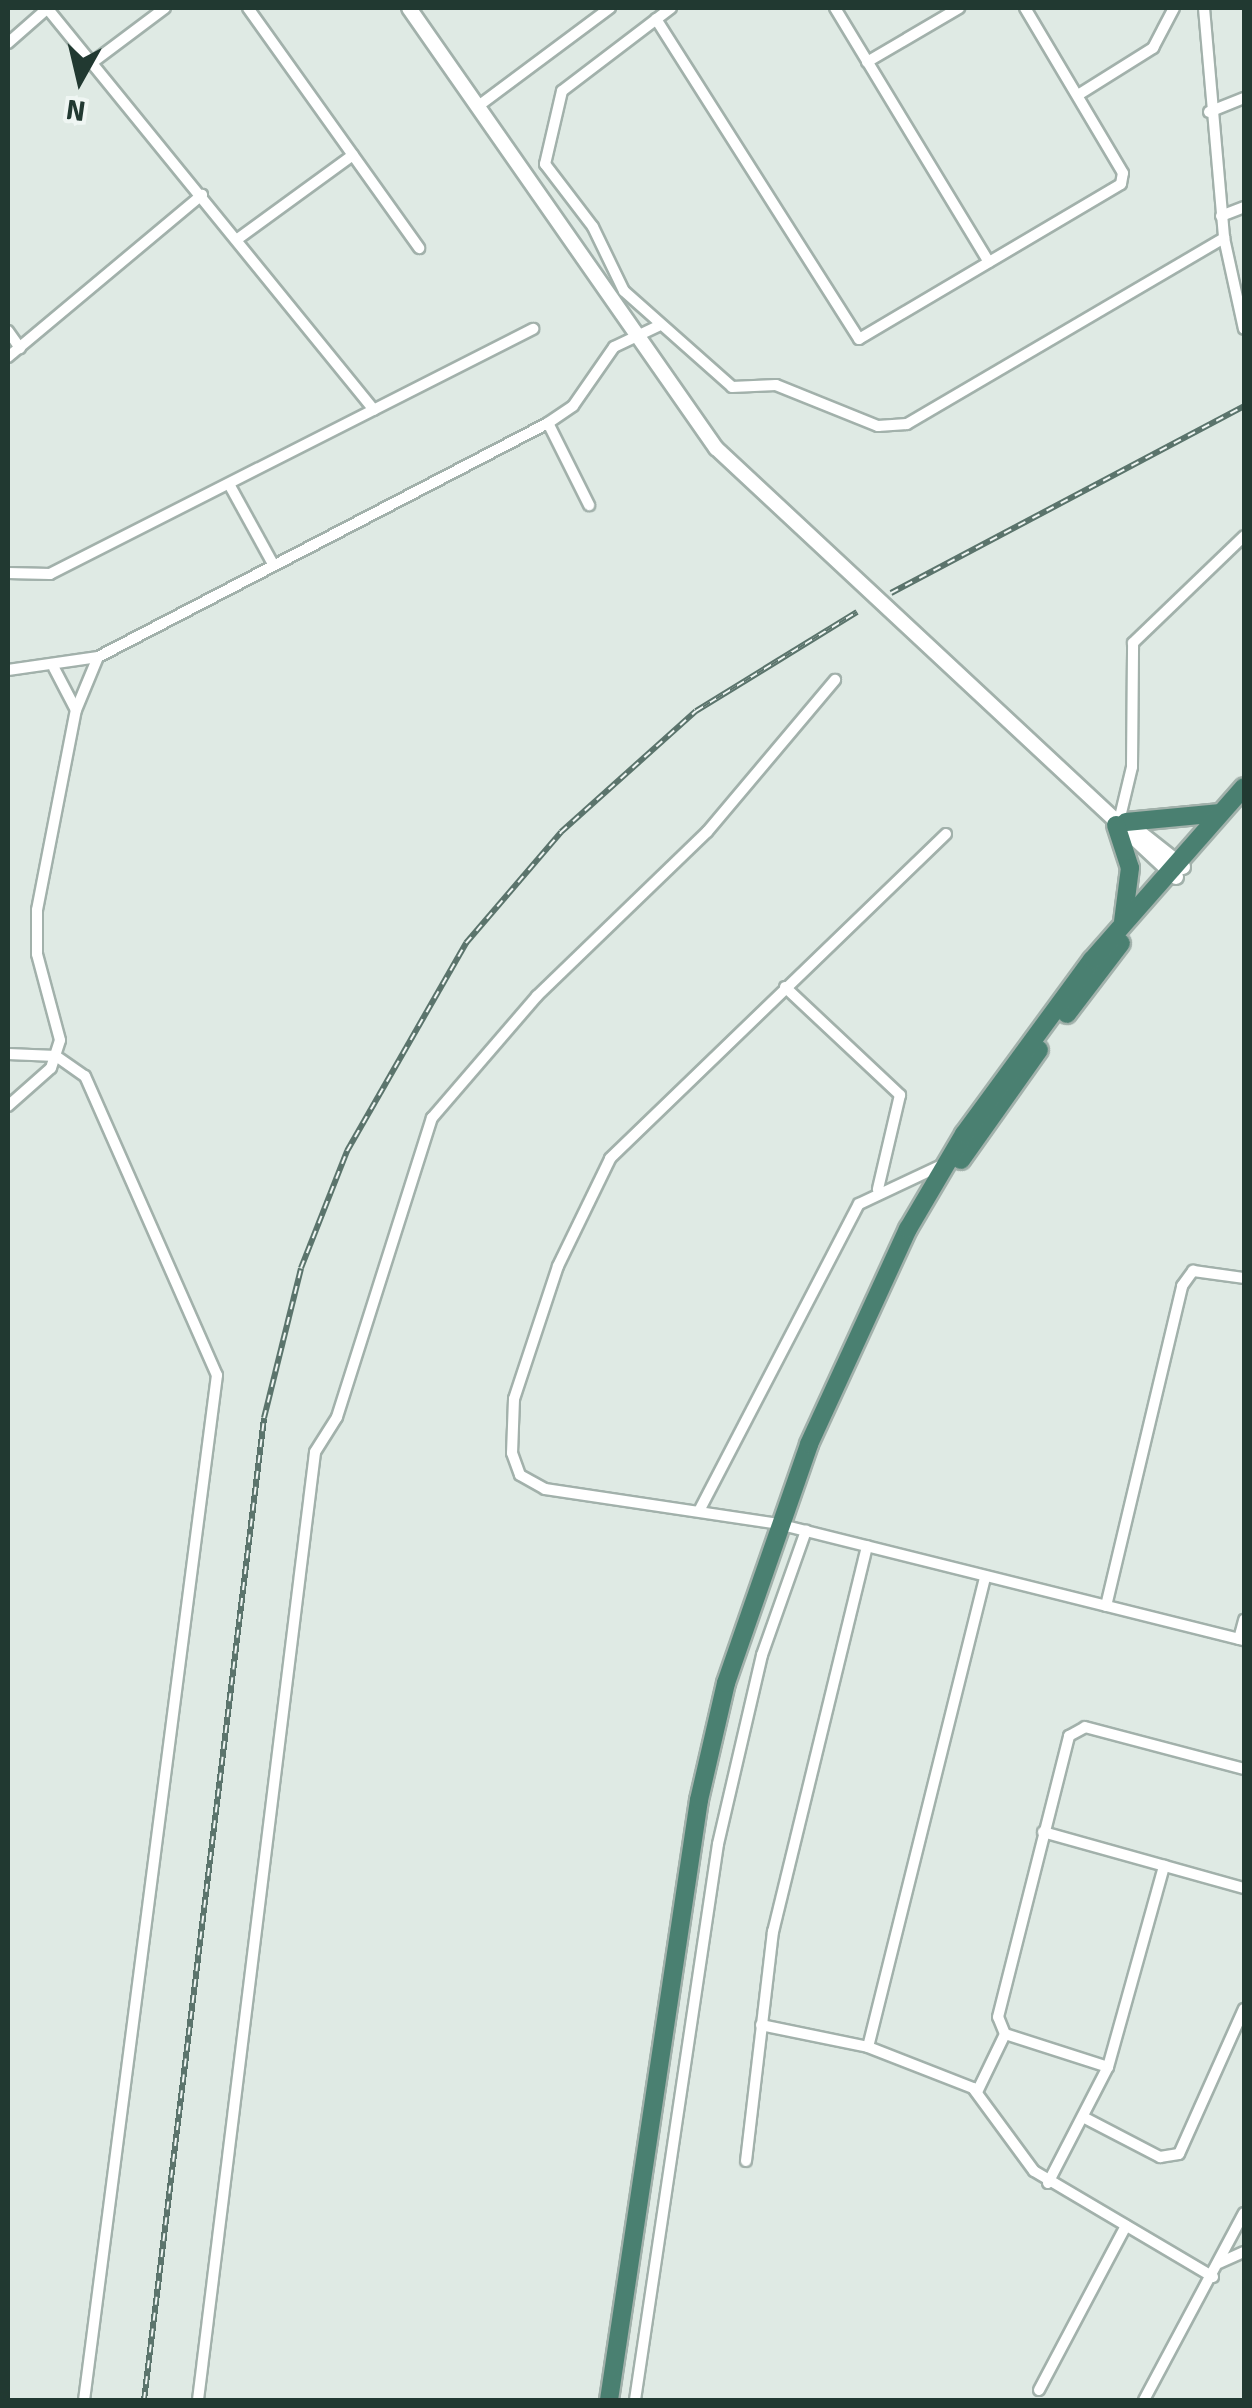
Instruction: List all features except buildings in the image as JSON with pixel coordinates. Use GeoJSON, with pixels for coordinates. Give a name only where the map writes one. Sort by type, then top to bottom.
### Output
{"type":"FeatureCollection","features":[{"type":"Feature","properties":{"kind":"highway"},"geometry":{"type":"LineString","coordinates":[[954,1160],[1244,786]]}},
{"type":"Feature","properties":{"kind":"highway"},"geometry":{"type":"LineString","coordinates":[[609,2400],[682,1884],[726,1684],[778,1524],[886,1284],[954,1160],[1121,927],[1244,805]]}},
{"type":"Feature","properties":{"kind":"highway"},"geometry":{"type":"LineString","coordinates":[[1121,927],[1130,868],[1121,821],[1222,813]]}},
{"type":"Feature","properties":{"kind":"main road"},"geometry":{"type":"LineString","coordinates":[[409,8],[632,334],[778,514],[1177,869]]}},
{"type":"Feature","properties":{"kind":"street"},"geometry":{"type":"LineString","coordinates":[[8,44],[47,8],[239,238],[374,410]]}},
{"type":"Feature","properties":{"kind":"street"},"geometry":{"type":"LineString","coordinates":[[92,62],[165,8]]}},
{"type":"Feature","properties":{"kind":"street"},"geometry":{"type":"LineString","coordinates":[[248,8],[418,248]]}},
{"type":"Feature","properties":{"kind":"street"},"geometry":{"type":"LineString","coordinates":[[477,107],[610,8]]}},
{"type":"Feature","properties":{"kind":"street"},"geometry":{"type":"LineString","coordinates":[[671,8],[562,91],[545,164],[592,227],[615,279],[658,326],[732,387],[776,385],[890,426],[1224,238]]}},
{"type":"Feature","properties":{"kind":"street"},"geometry":{"type":"LineString","coordinates":[[835,8],[989,262]]}},
{"type":"Feature","properties":{"kind":"street"},"geometry":{"type":"LineString","coordinates":[[867,62],[959,8]]}},
{"type":"Feature","properties":{"kind":"street"},"geometry":{"type":"LineString","coordinates":[[656,19],[852,337],[1121,184],[1078,95],[1026,8]]}},
{"type":"Feature","properties":{"kind":"street"},"geometry":{"type":"LineString","coordinates":[[1078,95],[1146,54],[1174,8]]}},
{"type":"Feature","properties":{"kind":"street"},"geometry":{"type":"LineString","coordinates":[[1204,8],[1210,112],[1224,238],[1244,330]]}},
{"type":"Feature","properties":{"kind":"street"},"geometry":{"type":"LineString","coordinates":[[1210,112],[1244,98]]}},
{"type":"Feature","properties":{"kind":"street"},"geometry":{"type":"LineString","coordinates":[[239,238],[352,155]]}},
{"type":"Feature","properties":{"kind":"street"},"geometry":{"type":"LineString","coordinates":[[8,358],[202,195]]}},
{"type":"Feature","properties":{"kind":"street"},"geometry":{"type":"LineString","coordinates":[[1222,216],[1244,207]]}},
{"type":"Feature","properties":{"kind":"street"},"geometry":{"type":"LineString","coordinates":[[8,670],[54,668],[98,657],[548,423],[632,334],[658,326]]}},
{"type":"Feature","properties":{"kind":"street"},"geometry":{"type":"LineString","coordinates":[[8,573],[50,574],[533,329]]}},
{"type":"Feature","properties":{"kind":"street"},"geometry":{"type":"LineString","coordinates":[[8,330],[20,348]]}},
{"type":"Feature","properties":{"kind":"street"},"geometry":{"type":"LineString","coordinates":[[548,423],[589,504]]}},
{"type":"Feature","properties":{"kind":"street"},"geometry":{"type":"LineString","coordinates":[[229,484],[272,564]]}},
{"type":"Feature","properties":{"kind":"street"},"geometry":{"type":"LineString","coordinates":[[1121,821],[1132,767],[1133,643],[1244,536]]}},
{"type":"Feature","properties":{"kind":"street"},"geometry":{"type":"LineString","coordinates":[[56,1056],[37,910],[76,710],[98,657]]}},
{"type":"Feature","properties":{"kind":"street"},"geometry":{"type":"LineString","coordinates":[[54,668],[76,710]]}},
{"type":"Feature","properties":{"kind":"street"},"geometry":{"type":"LineString","coordinates":[[198,2400],[315,1452],[338,1417],[432,1118],[537,996],[708,832],[834,680]]}},
{"type":"Feature","properties":{"kind":"street"},"geometry":{"type":"LineString","coordinates":[[946,834],[610,1159],[584,1197],[509,1424],[520,1475],[545,1489],[778,1524],[1242,1640],[1244,1620]]}},
{"type":"Feature","properties":{"kind":"street"},"geometry":{"type":"LineString","coordinates":[[699,1511],[803,1298],[878,1189],[900,1094],[786,987]]}},
{"type":"Feature","properties":{"kind":"street"},"geometry":{"type":"LineString","coordinates":[[8,1054],[56,1056],[85,1076],[217,1375],[84,2400]]}},
{"type":"Feature","properties":{"kind":"street"},"geometry":{"type":"LineString","coordinates":[[8,1106],[56,1056]]}},
{"type":"Feature","properties":{"kind":"street"},"geometry":{"type":"LineString","coordinates":[[878,1189],[954,1160]]}},
{"type":"Feature","properties":{"kind":"street"},"geometry":{"type":"LineString","coordinates":[[1106,1606],[1182,1286],[1193,1271],[1244,1278]]}},
{"type":"Feature","properties":{"kind":"street"},"geometry":{"type":"LineString","coordinates":[[635,2400],[718,1844],[758,1671],[806,1531]]}},
{"type":"Feature","properties":{"kind":"street"},"geometry":{"type":"LineString","coordinates":[[746,2160],[773,1932],[868,1546]]}},
{"type":"Feature","properties":{"kind":"street"},"geometry":{"type":"LineString","coordinates":[[868,2046],[985,1576]]}},
{"type":"Feature","properties":{"kind":"street"},"geometry":{"type":"LineString","coordinates":[[977,2092],[1005,2034],[999,2005],[1074,1728],[1244,1770]]}},
{"type":"Feature","properties":{"kind":"street"},"geometry":{"type":"LineString","coordinates":[[1043,1832],[1244,1888]]}},
{"type":"Feature","properties":{"kind":"street"},"geometry":{"type":"LineString","coordinates":[[1048,2183],[1108,2067],[1164,1866]]}},
{"type":"Feature","properties":{"kind":"street"},"geometry":{"type":"LineString","coordinates":[[1083,2117],[1160,2157],[1180,2154],[1244,2009]]}},
{"type":"Feature","properties":{"kind":"street"},"geometry":{"type":"LineString","coordinates":[[761,2025],[868,2046],[977,2092],[1048,2183],[1212,2276]]}},
{"type":"Feature","properties":{"kind":"street"},"geometry":{"type":"LineString","coordinates":[[1005,2034],[1108,2067]]}},
{"type":"Feature","properties":{"kind":"street"},"geometry":{"type":"LineString","coordinates":[[1144,2400],[1244,2213]]}},
{"type":"Feature","properties":{"kind":"street"},"geometry":{"type":"LineString","coordinates":[[1039,2390],[1126,2226]]}},
{"type":"Feature","properties":{"kind":"street"},"geometry":{"type":"LineString","coordinates":[[1218,2264],[1244,2252]]}},
{"type":"Feature","properties":{"kind":"railway"},"geometry":{"type":"LineString","coordinates":[[891,593],[1244,406]]}},
{"type":"Feature","properties":{"kind":"railway"},"geometry":{"type":"LineString","coordinates":[[144,2400],[264,1418],[301,1268],[347,1151],[466,943],[561,832],[696,711],[857,612]]}}]}
